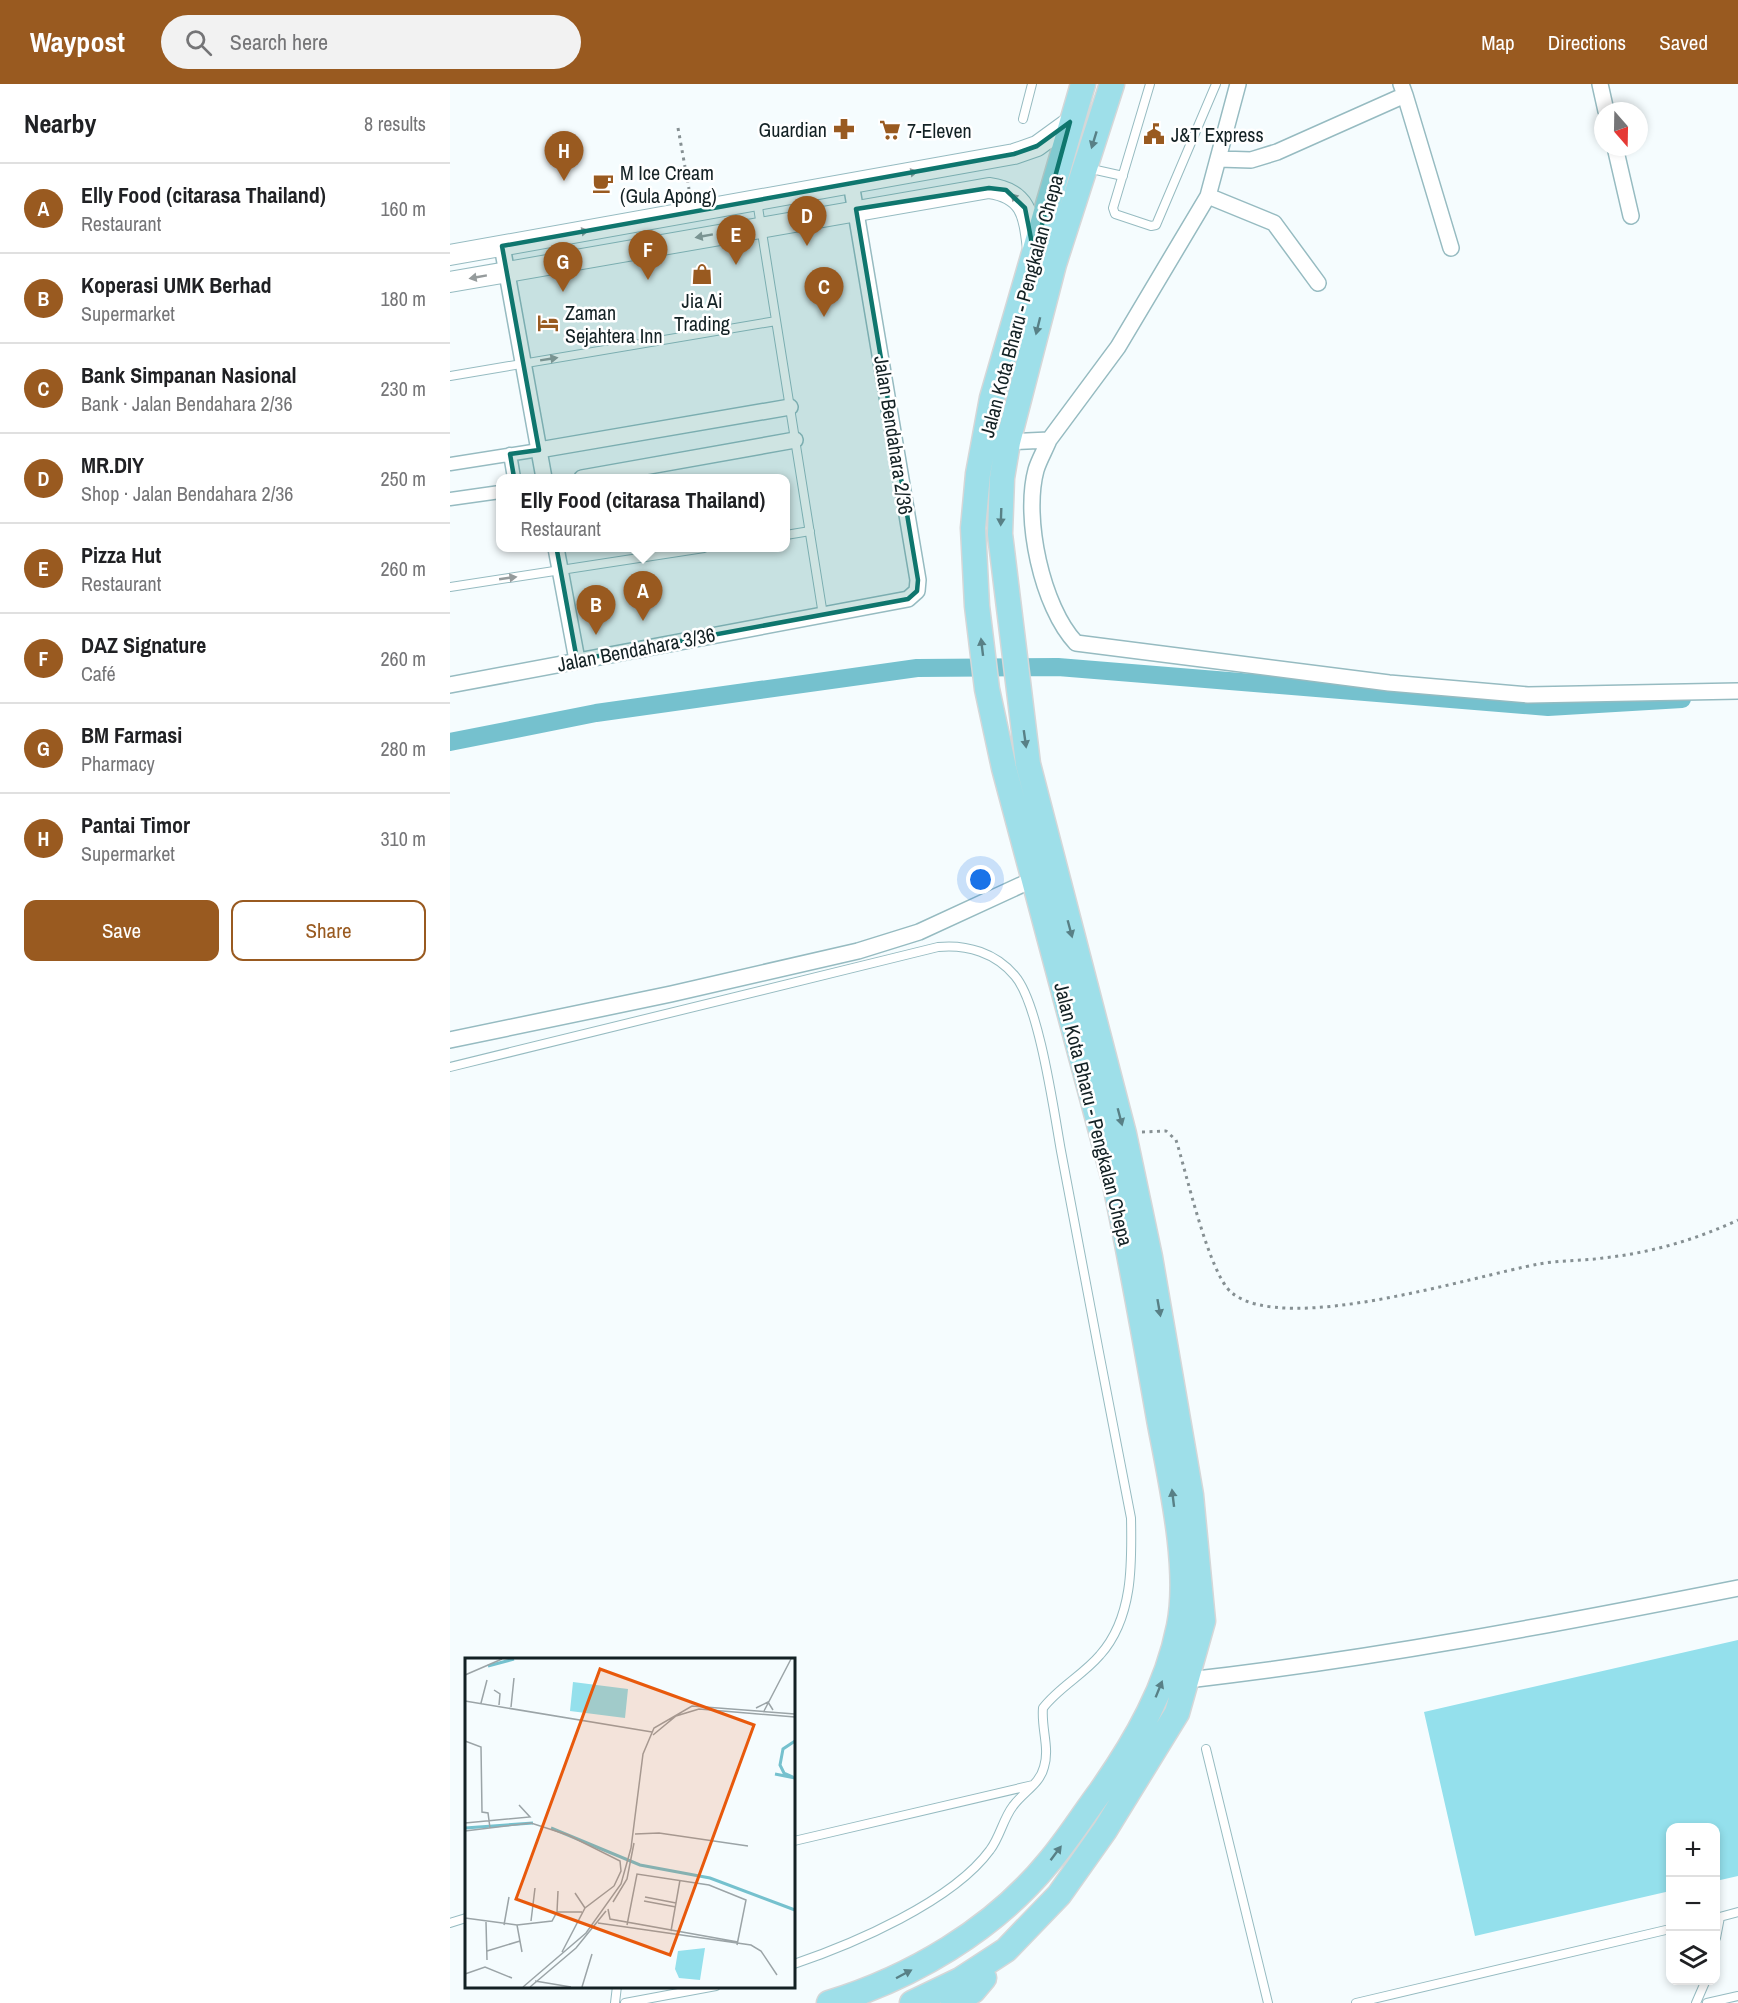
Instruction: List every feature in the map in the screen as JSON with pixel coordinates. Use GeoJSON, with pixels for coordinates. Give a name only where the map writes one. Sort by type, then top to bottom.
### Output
{"type":"FeatureCollection","features":[{"type":"Feature","properties":{"kind":"main road","name":"Jalan Kota Bharu - Pengkalan Chepa"},"geometry":{"type":"LineString","coordinates":[[840,2001],[901,1976],[965,1938],[1019,1893],[1047,1864],[1130,1750],[1160,1688],[1180,1625],[1182,1572],[1172,1489],[1124,1226],[1004,768],[987,689],[977,606],[973,528],[978,474],[992,398],[1070,122],[1083,84]]}},
{"type":"Feature","properties":{"kind":"main road","name":"Jalan Kota Bharu - Pengkalan Chepa"},"geometry":{"type":"LineString","coordinates":[[912,2003],[960,1980],[1006,1950],[1059,1895],[1106,1830],[1177,1713],[1203,1622],[1191,1495],[1150,1257],[1124,1134],[1028,764],[1000,534],[1002,478],[1008,442],[1054,264],[1112,84]]}},
{"type":"Feature","properties":{"kind":"main road"},"geometry":{"type":"LineString","coordinates":[[953,2003],[973,1991],[1006,1950]]}},
{"type":"Feature","properties":{"kind":"street"},"geometry":{"type":"LineString","coordinates":[[1600,84],[1604,102]]}},
{"type":"Feature","properties":{"kind":"street"},"geometry":{"type":"LineString","coordinates":[[1233,86],[1219,159],[1208,196],[1118,347],[1049,440],[1036,471],[1032,508],[1040,568],[1056,613],[1067,632],[1076,642],[1389,683],[1528,696],[1738,691]]}},
{"type":"Feature","properties":{"kind":"street"},"geometry":{"type":"LineString","coordinates":[[1219,159],[1251,160],[1277,152],[1403,90],[1451,248]]}},
{"type":"Feature","properties":{"kind":"street"},"geometry":{"type":"LineString","coordinates":[[450,255],[1014,154],[1037,146],[1070,122]]}},
{"type":"Feature","properties":{"kind":"street"},"geometry":{"type":"LineString","coordinates":[[1617,156],[1631,216]]}},
{"type":"Feature","properties":{"kind":"street","name":"Jalan Bendahara 2/36"},"geometry":{"type":"LineString","coordinates":[[823,615],[908,598],[917,591],[918,580],[852,183]]}},
{"type":"Feature","properties":{"kind":"street"},"geometry":{"type":"LineString","coordinates":[[450,282],[856,209],[989,188],[1006,190],[1025,208],[1034,254]]}},
{"type":"Feature","properties":{"kind":"street"},"geometry":{"type":"LineString","coordinates":[[1208,196],[1274,223],[1318,283]]}},
{"type":"Feature","properties":{"kind":"street"},"geometry":{"type":"LineString","coordinates":[[502,246],[543,474]]}},
{"type":"Feature","properties":{"kind":"street"},"geometry":{"type":"LineString","coordinates":[[450,464],[790,407]]}},
{"type":"Feature","properties":{"kind":"street"},"geometry":{"type":"LineString","coordinates":[[604,474],[795,440]]}},
{"type":"Feature","properties":{"kind":"street"},"geometry":{"type":"LineString","coordinates":[[1008,442],[1049,440]]}},
{"type":"Feature","properties":{"kind":"street"},"geometry":{"type":"LineString","coordinates":[[510,454],[513,474]]}},
{"type":"Feature","properties":{"kind":"street"},"geometry":{"type":"LineString","coordinates":[[450,499],[496,493]]}},
{"type":"Feature","properties":{"kind":"street"},"geometry":{"type":"LineString","coordinates":[[557,552],[576,660]]}},
{"type":"Feature","properties":{"kind":"street","name":"Jalan Bendahara 3/36"},"geometry":{"type":"LineString","coordinates":[[450,685],[823,615]]}},
{"type":"Feature","properties":{"kind":"street"},"geometry":{"type":"LineString","coordinates":[[450,1040],[671,994],[858,951],[919,932],[1034,879]]}},
{"type":"Feature","properties":{"kind":"street"},"geometry":{"type":"LineString","coordinates":[[1188,1680],[1268,1671],[1511,1633],[1738,1588]]}},
{"type":"Feature","properties":{"kind":"lane"},"geometry":{"type":"LineString","coordinates":[[1023,119],[1032,84]]}},
{"type":"Feature","properties":{"kind":"lane"},"geometry":{"type":"LineString","coordinates":[[1150,84],[1113,208],[1115,213],[1151,226],[1156,225],[1216,84]]}},
{"type":"Feature","properties":{"kind":"lane"},"geometry":{"type":"LineString","coordinates":[[1086,167],[1123,176]]}},
{"type":"Feature","properties":{"kind":"lane"},"geometry":{"type":"LineString","coordinates":[[757,200],[823,615]]}},
{"type":"Feature","properties":{"kind":"lane"},"geometry":{"type":"LineString","coordinates":[[450,376],[776,321]]}},
{"type":"Feature","properties":{"kind":"lane"},"geometry":{"type":"LineString","coordinates":[[790,534],[810,531]]}},
{"type":"Feature","properties":{"kind":"lane"},"geometry":{"type":"LineString","coordinates":[[450,587],[678,552]]}},
{"type":"Feature","properties":{"kind":"lane"},"geometry":{"type":"LineString","coordinates":[[450,1067],[938,947],[958,945],[980,951],[1000,962],[1016,977],[1037,1029],[1131,1518],[1132,1574],[1120,1618],[1102,1654],[1070,1685],[1050,1698],[1043,1708],[1046,1764],[1035,1784],[1013,1805],[991,1849],[976,1866],[951,1887],[920,1908],[795,1964]]}},
{"type":"Feature","properties":{"kind":"lane"},"geometry":{"type":"LineString","coordinates":[[1206,1749],[1268,2003]]}},
{"type":"Feature","properties":{"kind":"lane"},"geometry":{"type":"LineString","coordinates":[[795,1841],[1035,1784]]}},
{"type":"Feature","properties":{"kind":"lane"},"geometry":{"type":"LineString","coordinates":[[1720,1916],[1738,1912]]}},
{"type":"Feature","properties":{"kind":"lane"},"geometry":{"type":"LineString","coordinates":[[450,1923],[465,1918]]}},
{"type":"Feature","properties":{"kind":"lane"},"geometry":{"type":"LineString","coordinates":[[1356,2003],[1666,1930]]}},
{"type":"Feature","properties":{"kind":"lane"},"geometry":{"type":"LineString","coordinates":[[1696,2003],[1704,1985]]}},
{"type":"Feature","properties":{"kind":"lane"},"geometry":{"type":"LineString","coordinates":[[615,2003],[617,1988]]}},
{"type":"Feature","properties":{"kind":"lane"},"geometry":{"type":"LineString","coordinates":[[625,2003],[705,1988]]}},
{"type":"Feature","properties":{"kind":"lane"},"geometry":{"type":"LineString","coordinates":[[1707,2003],[1738,1996]]}},
{"type":"Feature","properties":{"kind":"path"},"geometry":{"type":"LineString","coordinates":[[678,128],[689,189]]}},
{"type":"Feature","properties":{"kind":"path"},"geometry":{"type":"LineString","coordinates":[[1124,1134],[1166,1131],[1176,1140],[1204,1236],[1220,1276],[1230,1292],[1244,1300],[1266,1306],[1305,1307],[1355,1304],[1541,1263],[1645,1252],[1680,1243],[1738,1221]]}},
{"type":"Feature","properties":{"kind":"highlighted area"},"geometry":{"type":"Polygon","coordinates":[[[1070,122],[1034,254],[1025,208],[1006,190],[989,188],[856,209],[918,580],[917,591],[908,599],[577,660],[545,485],[516,489],[510,454],[539,450],[502,246],[1014,154],[1037,146],[1070,122]]]}},
{"type":"Feature","properties":{"kind":"shaded area"},"geometry":{"type":"Polygon","coordinates":[[[1738,1640],[1738,1876],[1720,1880],[1720,1823],[1666,1823],[1666,1892],[1475,1936],[1424,1712],[1738,1640]]]}},
{"type":"Feature","properties":{"kind":"waterway"},"geometry":{"type":"LineString","coordinates":[[450,742],[596,713],[917,668],[1058,667],[1548,707],[1682,699]]}},
{"type":"Feature","properties":{"kind":"place","name":"Guardian"},"geometry":{"type":"Point","coordinates":[844,129]}},
{"type":"Feature","properties":{"kind":"place","name":"7-Eleven"},"geometry":{"type":"Point","coordinates":[890,130]}},
{"type":"Feature","properties":{"kind":"place","name":"J&T Express"},"geometry":{"type":"Point","coordinates":[1154,134]}},
{"type":"Feature","properties":{"kind":"place","name":"Pantai Timor"},"geometry":{"type":"Point","coordinates":[564,181]}},
{"type":"Feature","properties":{"kind":"place","name":"M Ice Cream (Gula Apong)"},"geometry":{"type":"Point","coordinates":[603,183]}},
{"type":"Feature","properties":{"kind":"place","name":"MR.DIY"},"geometry":{"type":"Point","coordinates":[807,246]}},
{"type":"Feature","properties":{"kind":"place","name":"Pizza Hut"},"geometry":{"type":"Point","coordinates":[736,265]}},
{"type":"Feature","properties":{"kind":"place","name":"Jia Ai Trading"},"geometry":{"type":"Point","coordinates":[702,274]}},
{"type":"Feature","properties":{"kind":"place","name":"DAZ Signature"},"geometry":{"type":"Point","coordinates":[648,280]}},
{"type":"Feature","properties":{"kind":"place","name":"BM Farmasi"},"geometry":{"type":"Point","coordinates":[563,292]}},
{"type":"Feature","properties":{"kind":"place","name":"Bank Simpanan Nasional"},"geometry":{"type":"Point","coordinates":[824,317]}},
{"type":"Feature","properties":{"kind":"place","name":"Zaman Sejahtera Inn"},"geometry":{"type":"Point","coordinates":[548,323]}},
{"type":"Feature","properties":{"kind":"place","name":"Elly Food (citarasa Thailand)"},"geometry":{"type":"Point","coordinates":[643,621]}},
{"type":"Feature","properties":{"kind":"place","name":"Koperasi UMK Berhad"},"geometry":{"type":"Point","coordinates":[596,635]}}]}
